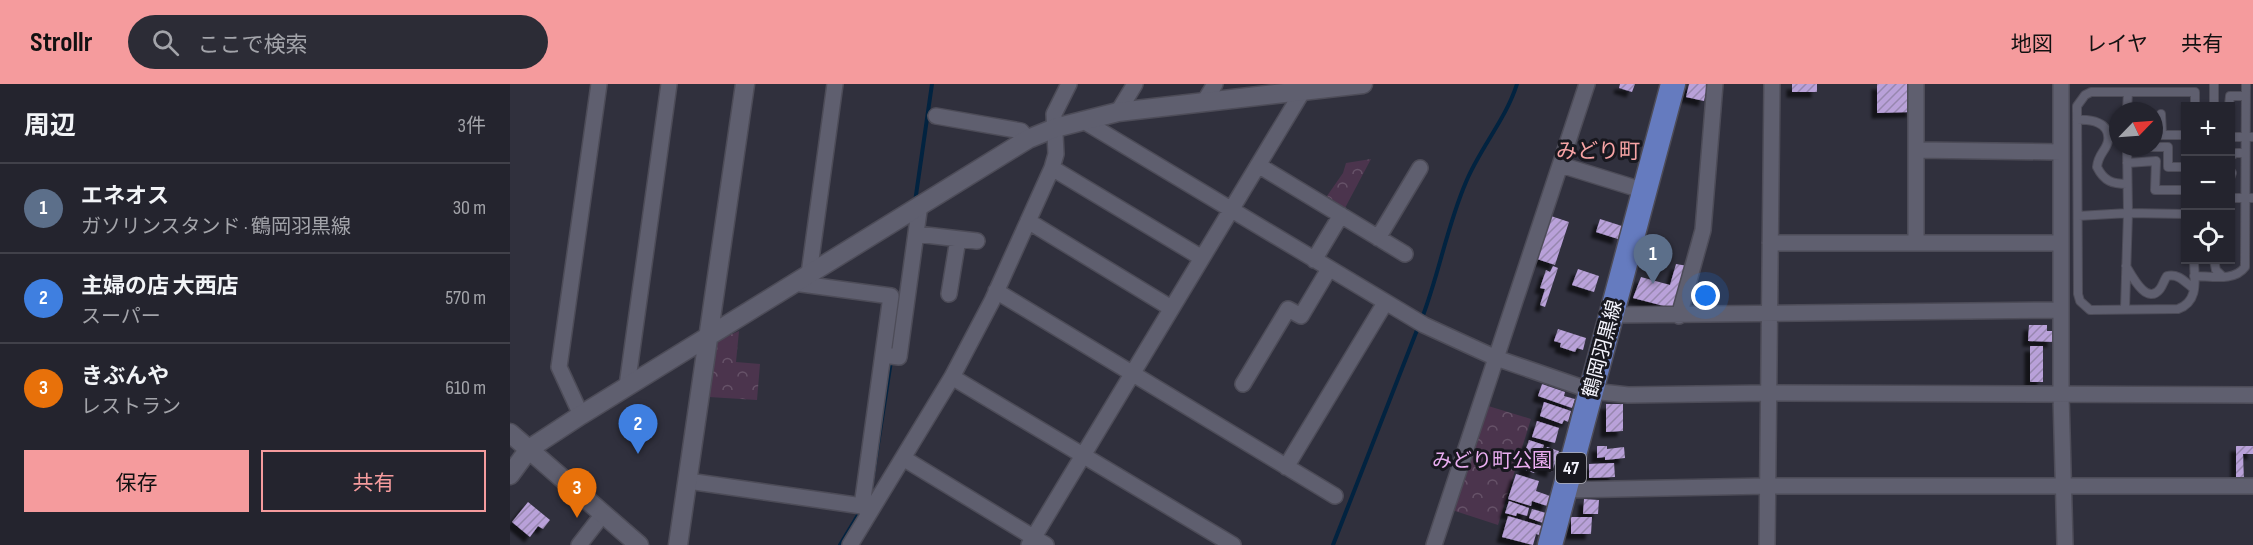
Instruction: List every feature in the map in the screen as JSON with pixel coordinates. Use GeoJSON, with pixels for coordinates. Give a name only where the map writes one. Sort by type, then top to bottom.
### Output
{"type":"FeatureCollection","features":[{"type":"Feature","properties":{"kind":"main road","name":"鶴岡羽黒線"},"geometry":{"type":"LineString","coordinates":[[1550,545],[1673,84]]}},
{"type":"Feature","properties":{"kind":"street"},"geometry":{"type":"LineString","coordinates":[[581,414],[559,367],[599,84]]}},
{"type":"Feature","properties":{"kind":"street"},"geometry":{"type":"LineString","coordinates":[[627,386],[669,84]]}},
{"type":"Feature","properties":{"kind":"street"},"geometry":{"type":"LineString","coordinates":[[678,545],[745,84]]}},
{"type":"Feature","properties":{"kind":"street"},"geometry":{"type":"LineString","coordinates":[[801,279],[835,84]]}},
{"type":"Feature","properties":{"kind":"street"},"geometry":{"type":"LineString","coordinates":[[850,545],[866,509],[903,458],[952,377],[996,291],[1052,168],[1056,154],[1054,114],[1069,84]]}},
{"type":"Feature","properties":{"kind":"street"},"geometry":{"type":"LineString","coordinates":[[1118,112],[1135,84]]}},
{"type":"Feature","properties":{"kind":"street"},"geometry":{"type":"LineString","coordinates":[[1204,102],[1215,84]]}},
{"type":"Feature","properties":{"kind":"street"},"geometry":{"type":"LineString","coordinates":[[510,475],[529,449],[581,414],[1028,139],[1054,128],[1118,112],[1304,88],[1363,84]]}},
{"type":"Feature","properties":{"kind":"street"},"geometry":{"type":"LineString","coordinates":[[1434,545],[1587,84]]}},
{"type":"Feature","properties":{"kind":"street"},"geometry":{"type":"LineString","coordinates":[[1679,316],[1702,230],[1715,84]]}},
{"type":"Feature","properties":{"kind":"street"},"geometry":{"type":"LineString","coordinates":[[1767,545],[1772,84]]}},
{"type":"Feature","properties":{"kind":"street"},"geometry":{"type":"LineString","coordinates":[[1916,84],[1916,243]]}},
{"type":"Feature","properties":{"kind":"street"},"geometry":{"type":"LineString","coordinates":[[2061,84],[2061,395],[2065,545]]}},
{"type":"Feature","properties":{"kind":"street"},"geometry":{"type":"LineString","coordinates":[[903,458],[1036,542],[1083,454],[1304,88]]}},
{"type":"Feature","properties":{"kind":"street"},"geometry":{"type":"LineString","coordinates":[[936,116],[1021,131],[1028,139]]}},
{"type":"Feature","properties":{"kind":"street"},"geometry":{"type":"LineString","coordinates":[[1082,120],[1418,322],[1496,358],[1592,391],[1628,395],[1768,393],[2253,395]]}},
{"type":"Feature","properties":{"kind":"street"},"geometry":{"type":"LineString","coordinates":[[1917,150],[2061,152]]}},
{"type":"Feature","properties":{"kind":"street"},"geometry":{"type":"LineString","coordinates":[[1258,165],[1405,254]]}},
{"type":"Feature","properties":{"kind":"street"},"geometry":{"type":"LineString","coordinates":[[1561,165],[1645,191]]}},
{"type":"Feature","properties":{"kind":"street"},"geometry":{"type":"LineString","coordinates":[[1052,168],[1202,258]]}},
{"type":"Feature","properties":{"kind":"street"},"geometry":{"type":"LineString","coordinates":[[1378,238],[1419,168]]}},
{"type":"Feature","properties":{"kind":"street"},"geometry":{"type":"LineString","coordinates":[[883,355],[899,357],[920,204]]}},
{"type":"Feature","properties":{"kind":"street"},"geometry":{"type":"LineString","coordinates":[[1314,260],[1341,215]]}},
{"type":"Feature","properties":{"kind":"street"},"geometry":{"type":"LineString","coordinates":[[1028,221],[1171,308]]}},
{"type":"Feature","properties":{"kind":"street"},"geometry":{"type":"LineString","coordinates":[[917,234],[977,241]]}},
{"type":"Feature","properties":{"kind":"street"},"geometry":{"type":"LineString","coordinates":[[949,294],[958,239]]}},
{"type":"Feature","properties":{"kind":"street"},"geometry":{"type":"LineString","coordinates":[[1770,243],[2061,243]]}},
{"type":"Feature","properties":{"kind":"street"},"geometry":{"type":"LineString","coordinates":[[1243,384],[1288,309],[1301,316],[1329,269]]}},
{"type":"Feature","properties":{"kind":"street"},"geometry":{"type":"LineString","coordinates":[[801,279],[891,296],[866,509]]}},
{"type":"Feature","properties":{"kind":"street"},"geometry":{"type":"LineString","coordinates":[[996,291],[1335,496]]}},
{"type":"Feature","properties":{"kind":"street"},"geometry":{"type":"LineString","coordinates":[[1286,467],[1385,303]]}},
{"type":"Feature","properties":{"kind":"street"},"geometry":{"type":"LineString","coordinates":[[1612,315],[2061,310]]}},
{"type":"Feature","properties":{"kind":"street"},"geometry":{"type":"LineString","coordinates":[[952,377],[1233,545]]}},
{"type":"Feature","properties":{"kind":"street"},"geometry":{"type":"LineString","coordinates":[[510,433],[639,545]]}},
{"type":"Feature","properties":{"kind":"street"},"geometry":{"type":"LineString","coordinates":[[688,481],[866,509]]}},
{"type":"Feature","properties":{"kind":"street"},"geometry":{"type":"LineString","coordinates":[[1565,490],[1767,486],[2253,486]]}},
{"type":"Feature","properties":{"kind":"street"},"geometry":{"type":"LineString","coordinates":[[579,545],[603,514]]}},
{"type":"Feature","properties":{"kind":"lane"},"geometry":{"type":"LineString","coordinates":[[2214,84],[2214,102]]}},
{"type":"Feature","properties":{"kind":"lane"},"geometry":{"type":"LineString","coordinates":[[2194,276],[2232,277],[2245,267],[2249,198],[2245,153],[2249,137],[2246,84]]}},
{"type":"Feature","properties":{"kind":"lane"},"geometry":{"type":"LineString","coordinates":[[2193,264],[2194,295],[2190,302],[2178,309],[2090,310],[2080,300],[2078,294],[2077,106],[2085,95],[2091,92],[2195,88]]}},
{"type":"Feature","properties":{"kind":"lane"},"geometry":{"type":"LineString","coordinates":[[2127,92],[2127,102]]}},
{"type":"Feature","properties":{"kind":"lane"},"geometry":{"type":"LineString","coordinates":[[2229,102],[2230,96],[2246,96]]}},
{"type":"Feature","properties":{"kind":"lane"},"geometry":{"type":"LineString","coordinates":[[2077,120],[2098,122],[2104,128],[2108,136],[2108,143],[2100,153],[2097,167],[2107,181],[2113,184],[2127,184]]}},
{"type":"Feature","properties":{"kind":"lane"},"geometry":{"type":"LineString","coordinates":[[2163,135],[2181,135]]}},
{"type":"Feature","properties":{"kind":"lane"},"geometry":{"type":"LineString","coordinates":[[2163,147],[2168,147],[2168,167],[2181,167]]}},
{"type":"Feature","properties":{"kind":"lane"},"geometry":{"type":"LineString","coordinates":[[2235,154],[2245,153]]}},
{"type":"Feature","properties":{"kind":"lane"},"geometry":{"type":"LineString","coordinates":[[2125,309],[2127,156]]}},
{"type":"Feature","properties":{"kind":"lane"},"geometry":{"type":"LineString","coordinates":[[2127,163],[2156,161],[2155,190],[2181,190]]}},
{"type":"Feature","properties":{"kind":"lane"},"geometry":{"type":"LineString","coordinates":[[2078,216],[2128,213],[2181,214]]}},
{"type":"Feature","properties":{"kind":"lane"},"geometry":{"type":"LineString","coordinates":[[2215,264],[2216,270],[2222,276]]}},
{"type":"Feature","properties":{"kind":"lane"},"geometry":{"type":"LineString","coordinates":[[2126,266],[2141,290],[2147,294],[2155,293],[2161,288],[2167,276],[2172,274],[2194,289]]}},
{"type":"Feature","properties":{"kind":"green space"},"geometry":{"type":"Polygon","coordinates":[[[1371,159],[1345,208],[1327,196],[1343,173],[1346,163],[1371,159]]]}},
{"type":"Feature","properties":{"kind":"green space"},"geometry":{"type":"Polygon","coordinates":[[[739,331],[736,362],[760,364],[757,400],[709,397],[714,342],[739,331]]]}},
{"type":"Feature","properties":{"kind":"green space","name":"みどり町公園"},"geometry":{"type":"Polygon","coordinates":[[[1485,405],[1531,419],[1498,525],[1452,510],[1485,405]]]}},
{"type":"Feature","properties":{"kind":"building"},"geometry":{"type":"Polygon","coordinates":[[[1620,84],[1635,84],[1632,92],[1619,88],[1620,84]]]}},
{"type":"Feature","properties":{"kind":"building"},"geometry":{"type":"Polygon","coordinates":[[[1689,84],[1708,84],[1704,101],[1686,97],[1689,84]]]}},
{"type":"Feature","properties":{"kind":"building"},"geometry":{"type":"Polygon","coordinates":[[[1792,84],[1817,84],[1817,92],[1792,92],[1792,84]]]}},
{"type":"Feature","properties":{"kind":"building"},"geometry":{"type":"Polygon","coordinates":[[[1877,84],[1912,84],[1912,112],[1877,113],[1877,84]]]}},
{"type":"Feature","properties":{"kind":"building"},"geometry":{"type":"Polygon","coordinates":[[[1551,216],[1569,222],[1555,265],[1537,259],[1551,216]]]}},
{"type":"Feature","properties":{"kind":"building"},"geometry":{"type":"Polygon","coordinates":[[[1600,219],[1622,226],[1618,239],[1596,232],[1600,219]]]}},
{"type":"Feature","properties":{"kind":"building"},"geometry":{"type":"Polygon","coordinates":[[[1651,237],[1668,242],[1664,254],[1658,251],[1659,248],[1648,245],[1651,237]]]}},
{"type":"Feature","properties":{"kind":"building"},"geometry":{"type":"Polygon","coordinates":[[[1676,264],[1688,266],[1676,308],[1663,313],[1664,306],[1633,298],[1641,277],[1670,285],[1676,264]]]}},
{"type":"Feature","properties":{"kind":"building"},"geometry":{"type":"Polygon","coordinates":[[[1553,266],[1558,268],[1545,307],[1540,305],[1545,289],[1540,288],[1546,270],[1550,272],[1553,266]]]}},
{"type":"Feature","properties":{"kind":"building"},"geometry":{"type":"Polygon","coordinates":[[[1578,269],[1599,276],[1594,292],[1572,285],[1578,269]]]}},
{"type":"Feature","properties":{"kind":"building"},"geometry":{"type":"Polygon","coordinates":[[[2029,325],[2047,325],[2047,331],[2053,331],[2053,342],[2028,341],[2029,325]]]}},
{"type":"Feature","properties":{"kind":"building"},"geometry":{"type":"Polygon","coordinates":[[[1558,329],[1586,338],[1583,350],[1577,348],[1575,352],[1560,347],[1561,343],[1554,341],[1558,329]]]}},
{"type":"Feature","properties":{"kind":"building"},"geometry":{"type":"Polygon","coordinates":[[[2030,346],[2043,346],[2043,382],[2030,382],[2030,346]]]}},
{"type":"Feature","properties":{"kind":"building"},"geometry":{"type":"Polygon","coordinates":[[[1542,384],[1565,392],[1564,396],[1575,399],[1572,408],[1538,396],[1542,384]]]}},
{"type":"Feature","properties":{"kind":"building"},"geometry":{"type":"Polygon","coordinates":[[[1544,402],[1571,411],[1568,422],[1564,420],[1562,424],[1540,416],[1544,402]]]}},
{"type":"Feature","properties":{"kind":"building"},"geometry":{"type":"Polygon","coordinates":[[[1606,404],[1623,404],[1623,431],[1606,432],[1606,404]]]}},
{"type":"Feature","properties":{"kind":"building"},"geometry":{"type":"Polygon","coordinates":[[[1537,421],[1559,428],[1555,443],[1532,437],[1537,421]]]}},
{"type":"Feature","properties":{"kind":"building"},"geometry":{"type":"Polygon","coordinates":[[[1529,440],[1544,445],[1534,473],[1523,469],[1527,459],[1523,457],[1529,440]]]}},
{"type":"Feature","properties":{"kind":"building"},"geometry":{"type":"Polygon","coordinates":[[[1597,446],[1607,446],[1607,449],[1624,447],[1625,458],[1605,460],[1605,457],[1597,458],[1597,446]]]}},
{"type":"Feature","properties":{"kind":"building"},"geometry":{"type":"Polygon","coordinates":[[[2236,446],[2253,446],[2253,454],[2243,454],[2244,480],[2236,480],[2236,446]]]}},
{"type":"Feature","properties":{"kind":"building"},"geometry":{"type":"Polygon","coordinates":[[[1547,447],[1559,451],[1552,472],[1541,469],[1547,447]]]}},
{"type":"Feature","properties":{"kind":"building"},"geometry":{"type":"Polygon","coordinates":[[[1614,463],[1615,477],[1589,478],[1589,464],[1614,463]]]}},
{"type":"Feature","properties":{"kind":"building"},"geometry":{"type":"Polygon","coordinates":[[[1516,474],[1539,481],[1536,491],[1550,496],[1547,506],[1532,501],[1531,506],[1508,499],[1516,474]]]}},
{"type":"Feature","properties":{"kind":"building"},"geometry":{"type":"Polygon","coordinates":[[[1584,499],[1599,500],[1598,514],[1583,514],[1584,499]]]}},
{"type":"Feature","properties":{"kind":"building"},"geometry":{"type":"Polygon","coordinates":[[[1509,501],[1529,508],[1527,516],[1505,513],[1509,501]]]}},
{"type":"Feature","properties":{"kind":"building"},"geometry":{"type":"Polygon","coordinates":[[[528,502],[550,520],[543,529],[538,526],[530,537],[512,522],[528,502]]]}},
{"type":"Feature","properties":{"kind":"building"},"geometry":{"type":"Polygon","coordinates":[[[1532,509],[1546,513],[1543,523],[1529,518],[1532,509]]]}},
{"type":"Feature","properties":{"kind":"building"},"geometry":{"type":"Polygon","coordinates":[[[1508,516],[1542,526],[1539,535],[1536,534],[1533,545],[1502,537],[1508,516]]]}},
{"type":"Feature","properties":{"kind":"building"},"geometry":{"type":"Polygon","coordinates":[[[1571,517],[1592,517],[1591,534],[1571,534],[1571,517]]]}},
{"type":"Feature","properties":{"kind":"waterway"},"geometry":{"type":"LineString","coordinates":[[915,202],[932,84]]}},
{"type":"Feature","properties":{"kind":"waterway"},"geometry":{"type":"LineString","coordinates":[[1422,318],[1466,182],[1517,84]]}},
{"type":"Feature","properties":{"kind":"waterway"},"geometry":{"type":"LineString","coordinates":[[1333,545],[1419,325]]}},
{"type":"Feature","properties":{"kind":"waterway"},"geometry":{"type":"LineString","coordinates":[[870,495],[891,361]]}},
{"type":"Feature","properties":{"kind":"waterway"},"geometry":{"type":"LineString","coordinates":[[840,545],[861,510]]}},
{"type":"Feature","properties":{"kind":"place","name":"エネオス"},"geometry":{"type":"Point","coordinates":[1653,284]}},
{"type":"Feature","properties":{"kind":"place","name":"主婦の店 大西店"},"geometry":{"type":"Point","coordinates":[638,454]}},
{"type":"Feature","properties":{"kind":"place","name":"きぶんや"},"geometry":{"type":"Point","coordinates":[577,518]}},
{"type":"Feature","properties":{"kind":"district","name":"みどり町"},"geometry":{"type":"Point","coordinates":[1598,151]}}]}
